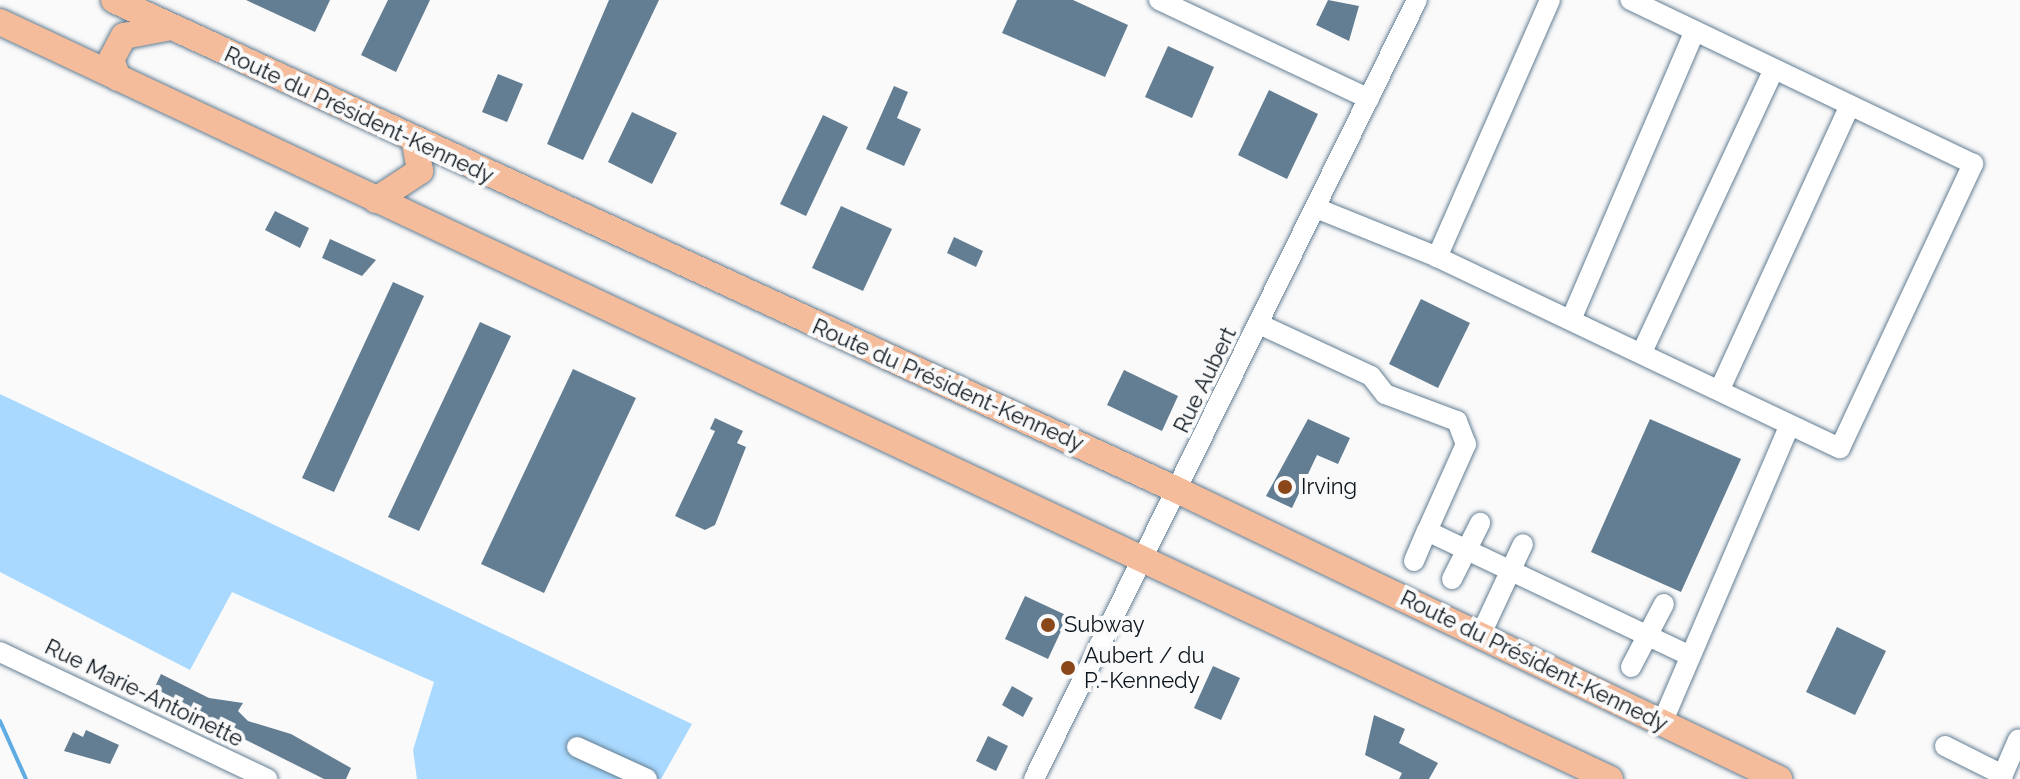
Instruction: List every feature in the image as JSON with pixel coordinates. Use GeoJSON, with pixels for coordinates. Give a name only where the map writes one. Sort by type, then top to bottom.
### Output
{"type":"FeatureCollection","features":[{"type":"Feature","properties":{"kind":"main road","name":"Route du Président-Kennedy"},"geometry":{"type":"LineString","coordinates":[[114,0],[415,143],[1177,490],[1779,779]]}},
{"type":"Feature","properties":{"kind":"main road"},"geometry":{"type":"LineString","coordinates":[[0,22],[1610,779]]}},
{"type":"Feature","properties":{"kind":"main road"},"geometry":{"type":"LineString","coordinates":[[118,78],[111,60],[124,36],[171,27]]}},
{"type":"Feature","properties":{"kind":"main road"},"geometry":{"type":"LineString","coordinates":[[376,200],[420,171],[415,143]]}},
{"type":"Feature","properties":{"kind":"street"},"geometry":{"type":"LineString","coordinates":[[1159,0],[1369,99]]}},
{"type":"Feature","properties":{"kind":"street","name":"Rue Aubert"},"geometry":{"type":"LineString","coordinates":[[1034,779],[1417,0]]}},
{"type":"Feature","properties":{"kind":"street"},"geometry":{"type":"LineString","coordinates":[[1437,257],[1550,0]]}},
{"type":"Feature","properties":{"kind":"street"},"geometry":{"type":"LineString","coordinates":[[1316,208],[1573,315],[1789,426],[1840,448],[1973,164],[1630,0]]}},
{"type":"Feature","properties":{"kind":"street"},"geometry":{"type":"LineString","coordinates":[[1573,315],[1695,31]]}},
{"type":"Feature","properties":{"kind":"street"},"geometry":{"type":"LineString","coordinates":[[1643,350],[1774,69]]}},
{"type":"Feature","properties":{"kind":"street"},"geometry":{"type":"LineString","coordinates":[[1720,389],[1850,105]]}},
{"type":"Feature","properties":{"kind":"street"},"geometry":{"type":"LineString","coordinates":[[1259,324],[1371,376],[1385,394],[1457,421],[1466,444],[1414,561]]}},
{"type":"Feature","properties":{"kind":"street"},"geometry":{"type":"LineString","coordinates":[[1662,723],[1789,426]]}},
{"type":"Feature","properties":{"kind":"street"},"geometry":{"type":"LineString","coordinates":[[1452,579],[1480,523]]}},
{"type":"Feature","properties":{"kind":"street"},"geometry":{"type":"LineString","coordinates":[[1427,531],[1690,656]]}},
{"type":"Feature","properties":{"kind":"street"},"geometry":{"type":"LineString","coordinates":[[1481,634],[1523,544]]}},
{"type":"Feature","properties":{"kind":"street"},"geometry":{"type":"LineString","coordinates":[[1631,667],[1664,604]]}},
{"type":"Feature","properties":{"kind":"street","name":"Rue Marie-Antoinette"},"geometry":{"type":"LineString","coordinates":[[0,652],[267,779]]}},
{"type":"Feature","properties":{"kind":"street"},"geometry":{"type":"LineString","coordinates":[[1945,746],[2002,777],[2018,740]]}},
{"type":"Feature","properties":{"kind":"street"},"geometry":{"type":"LineString","coordinates":[[577,747],[647,779]]}},
{"type":"Feature","properties":{"kind":"shaded area"},"geometry":{"type":"Polygon","coordinates":[[[0,394],[692,724],[661,779],[417,779],[413,750],[434,682],[232,592],[190,670],[0,572],[0,394]]]}},
{"type":"Feature","properties":{"kind":"building"},"geometry":{"type":"Polygon","coordinates":[[[246,0],[330,0],[315,32],[246,0]]]}},
{"type":"Feature","properties":{"kind":"building"},"geometry":{"type":"Polygon","coordinates":[[[388,0],[430,0],[396,72],[361,55],[388,0]]]}},
{"type":"Feature","properties":{"kind":"building"},"geometry":{"type":"Polygon","coordinates":[[[609,0],[659,0],[583,160],[547,144],[609,0]]]}},
{"type":"Feature","properties":{"kind":"building"},"geometry":{"type":"Polygon","coordinates":[[[1017,0],[1073,0],[1128,25],[1105,77],[1002,33],[1017,0]]]}},
{"type":"Feature","properties":{"kind":"building"},"geometry":{"type":"Polygon","coordinates":[[[1328,0],[1359,6],[1349,41],[1316,25],[1328,0]]]}},
{"type":"Feature","properties":{"kind":"building"},"geometry":{"type":"Polygon","coordinates":[[[1168,46],[1214,67],[1192,118],[1145,97],[1168,46]]]}},
{"type":"Feature","properties":{"kind":"building"},"geometry":{"type":"Polygon","coordinates":[[[498,74],[523,84],[507,122],[482,112],[498,74]]]}},
{"type":"Feature","properties":{"kind":"building"},"geometry":{"type":"Polygon","coordinates":[[[894,86],[908,92],[897,118],[921,129],[904,166],[866,149],[894,86]]]}},
{"type":"Feature","properties":{"kind":"building"},"geometry":{"type":"Polygon","coordinates":[[[1269,90],[1318,114],[1287,179],[1238,155],[1269,90]]]}},
{"type":"Feature","properties":{"kind":"building"},"geometry":{"type":"Polygon","coordinates":[[[632,112],[677,133],[652,184],[608,162],[632,112]]]}},
{"type":"Feature","properties":{"kind":"building"},"geometry":{"type":"Polygon","coordinates":[[[823,115],[848,127],[806,216],[780,204],[823,115]]]}},
{"type":"Feature","properties":{"kind":"building"},"geometry":{"type":"Polygon","coordinates":[[[841,206],[892,229],[863,291],[812,268],[841,206]]]}},
{"type":"Feature","properties":{"kind":"building"},"geometry":{"type":"Polygon","coordinates":[[[275,211],[309,228],[300,248],[265,230],[275,211]]]}},
{"type":"Feature","properties":{"kind":"building"},"geometry":{"type":"Polygon","coordinates":[[[954,237],[983,251],[976,267],[947,253],[954,237]]]}},
{"type":"Feature","properties":{"kind":"building"},"geometry":{"type":"Polygon","coordinates":[[[330,239],[376,260],[362,276],[322,258],[330,239]]]}},
{"type":"Feature","properties":{"kind":"building"},"geometry":{"type":"Polygon","coordinates":[[[393,282],[424,296],[334,492],[302,478],[393,282]]]}},
{"type":"Feature","properties":{"kind":"building"},"geometry":{"type":"Polygon","coordinates":[[[1421,299],[1470,323],[1438,388],[1389,364],[1421,299]]]}},
{"type":"Feature","properties":{"kind":"building"},"geometry":{"type":"Polygon","coordinates":[[[480,322],[511,336],[419,531],[388,517],[480,322]]]}},
{"type":"Feature","properties":{"kind":"building"},"geometry":{"type":"Polygon","coordinates":[[[573,369],[636,398],[544,593],[481,564],[573,369]]]}},
{"type":"Feature","properties":{"kind":"building"},"geometry":{"type":"Polygon","coordinates":[[[1124,370],[1178,396],[1162,431],[1107,405],[1124,370]]]}},
{"type":"Feature","properties":{"kind":"building"},"geometry":{"type":"Polygon","coordinates":[[[715,418],[743,431],[737,443],[746,447],[715,525],[705,530],[675,516],[715,431],[710,429],[715,418]]]}},
{"type":"Feature","properties":{"kind":"building"},"geometry":{"type":"Polygon","coordinates":[[[1308,419],[1350,438],[1338,464],[1317,455],[1292,508],[1266,496],[1308,419]]]}},
{"type":"Feature","properties":{"kind":"building"},"geometry":{"type":"Polygon","coordinates":[[[1650,419],[1741,459],[1681,592],[1591,552],[1650,419]]]}},
{"type":"Feature","properties":{"kind":"building"},"geometry":{"type":"Polygon","coordinates":[[[1025,596],[1068,616],[1048,659],[1005,639],[1025,596]]]}},
{"type":"Feature","properties":{"kind":"building"},"geometry":{"type":"Polygon","coordinates":[[[1837,627],[1886,651],[1855,715],[1806,692],[1837,627]]]}},
{"type":"Feature","properties":{"kind":"building"},"geometry":{"type":"Polygon","coordinates":[[[1213,666],[1240,678],[1221,720],[1194,708],[1213,666]]]}},
{"type":"Feature","properties":{"kind":"building"},"geometry":{"type":"Polygon","coordinates":[[[161,674],[209,698],[243,703],[238,711],[248,721],[291,734],[351,768],[346,779],[324,779],[170,702],[153,691],[161,674]]]}},
{"type":"Feature","properties":{"kind":"building"},"geometry":{"type":"Polygon","coordinates":[[[1012,686],[1033,698],[1023,717],[1002,705],[1012,686]]]}},
{"type":"Feature","properties":{"kind":"building"},"geometry":{"type":"Polygon","coordinates":[[[1374,715],[1405,729],[1399,743],[1438,763],[1429,779],[1399,779],[1402,773],[1365,755],[1374,715]]]}},
{"type":"Feature","properties":{"kind":"building"},"geometry":{"type":"Polygon","coordinates":[[[86,730],[119,745],[110,764],[64,751],[73,732],[83,737],[86,730]]]}},
{"type":"Feature","properties":{"kind":"building"},"geometry":{"type":"Polygon","coordinates":[[[988,736],[1008,746],[996,771],[976,761],[988,736]]]}},
{"type":"Feature","properties":{"kind":"waterway"},"geometry":{"type":"LineString","coordinates":[[0,721],[26,779]]}},
{"type":"Feature","properties":{"kind":"place","name":"Irving"},"geometry":{"type":"Point","coordinates":[1285,487]}},
{"type":"Feature","properties":{"kind":"place","name":"Subway"},"geometry":{"type":"Point","coordinates":[1048,625]}},
{"type":"Feature","properties":{"kind":"place","name":"Aubert / du P.-Kennedy"},"geometry":{"type":"Point","coordinates":[1068,668]}}]}
